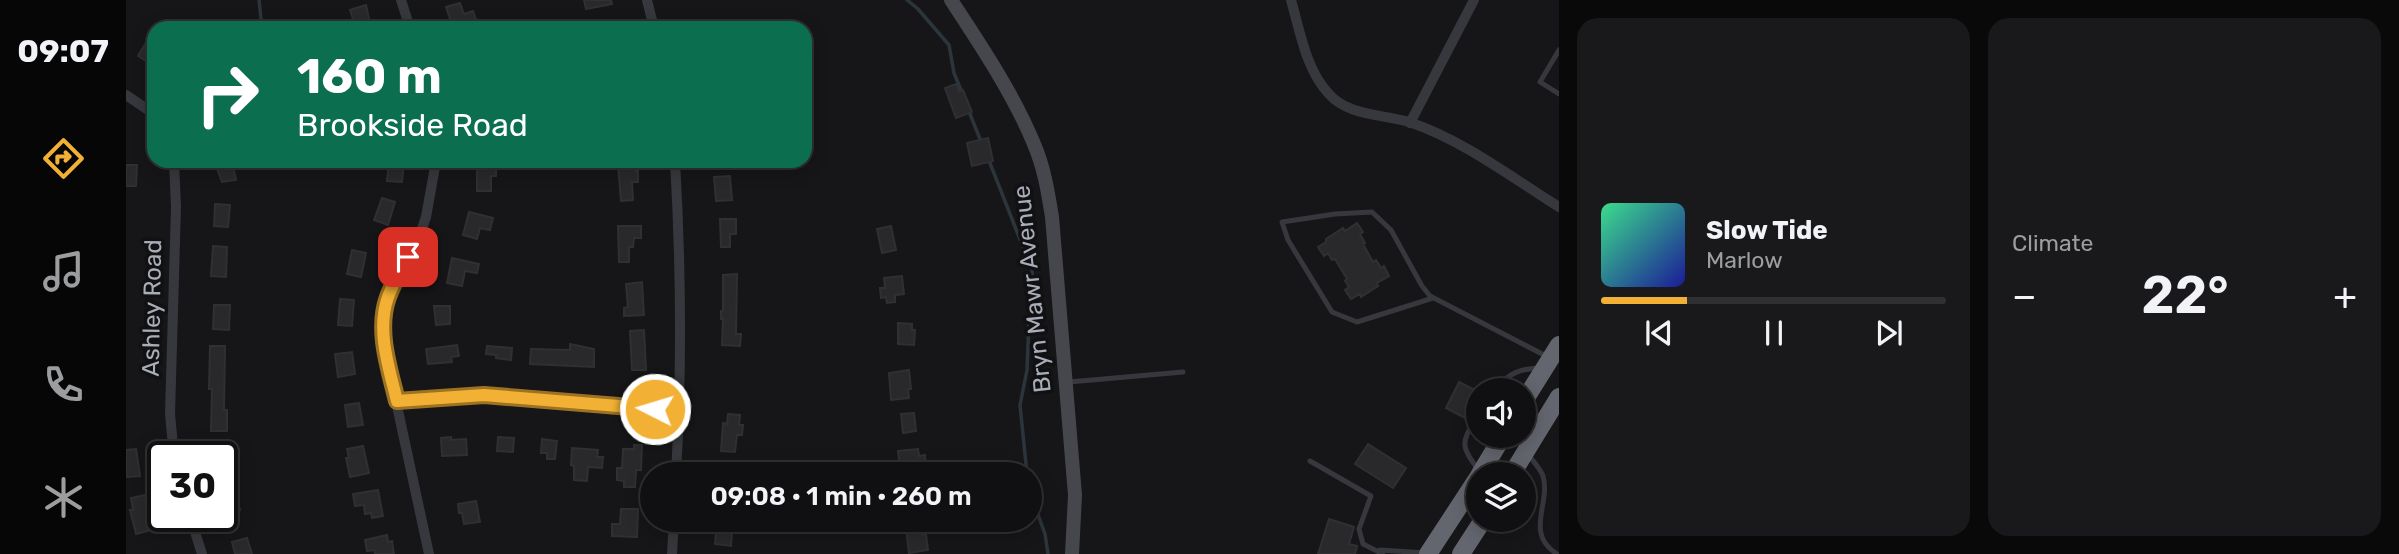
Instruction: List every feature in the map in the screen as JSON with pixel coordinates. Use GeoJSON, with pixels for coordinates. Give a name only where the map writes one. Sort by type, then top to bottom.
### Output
{"type":"FeatureCollection","features":[{"type":"Feature","properties":{"kind":"highway"},"geometry":{"type":"LineString","coordinates":[[1536,381],[1551,357]]}},
{"type":"Feature","properties":{"kind":"highway"},"geometry":{"type":"LineString","coordinates":[[1519,462],[1559,397]]}},
{"type":"Feature","properties":{"kind":"highway"},"geometry":{"type":"LineString","coordinates":[[1429,554],[1466,496]]}},
{"type":"Feature","properties":{"kind":"highway"},"geometry":{"type":"LineString","coordinates":[[1461,554],[1475,532]]}},
{"type":"Feature","properties":{"kind":"main road","name":"Bryn Mawr Avenue"},"geometry":{"type":"LineString","coordinates":[[951,0],[1016,106],[1035,145],[1046,183],[1052,217],[1075,495],[1072,554]]}},
{"type":"Feature","properties":{"kind":"street"},"geometry":{"type":"LineString","coordinates":[[401,0],[408,21]]}},
{"type":"Feature","properties":{"kind":"street"},"geometry":{"type":"LineString","coordinates":[[647,0],[652,21]]}},
{"type":"Feature","properties":{"kind":"street"},"geometry":{"type":"LineString","coordinates":[[1291,0],[1315,76],[1330,97],[1348,108],[1410,122],[1457,144],[1559,207]]}},
{"type":"Feature","properties":{"kind":"street"},"geometry":{"type":"LineString","coordinates":[[1410,122],[1474,0]]}},
{"type":"Feature","properties":{"kind":"street"},"geometry":{"type":"LineString","coordinates":[[126,94],[147,109]]}},
{"type":"Feature","properties":{"kind":"street","name":"Ashley Road"},"geometry":{"type":"LineString","coordinates":[[173,441],[170,414],[176,207],[174,168]]}},
{"type":"Feature","properties":{"kind":"street"},"geometry":{"type":"LineString","coordinates":[[429,554],[386,355],[385,310],[426,218],[435,168]]}},
{"type":"Feature","properties":{"kind":"street"},"geometry":{"type":"LineString","coordinates":[[675,168],[680,240],[680,411],[677,462]]}},
{"type":"Feature","properties":{"kind":"street"},"geometry":{"type":"LineString","coordinates":[[397,401],[484,395],[680,411]]}},
{"type":"Feature","properties":{"kind":"street"},"geometry":{"type":"LineString","coordinates":[[195,532],[202,554]]}},
{"type":"Feature","properties":{"kind":"street"},"geometry":{"type":"LineString","coordinates":[[672,554],[673,532]]}},
{"type":"Feature","properties":{"kind":"lane"},"geometry":{"type":"LineString","coordinates":[[1559,50],[1540,82],[1559,94]]}},
{"type":"Feature","properties":{"kind":"lane"},"geometry":{"type":"LineString","coordinates":[[1433,298],[1357,322],[1332,312],[1288,240],[1282,222],[1372,212],[1391,230],[1422,286],[1433,298],[1551,357]]}},
{"type":"Feature","properties":{"kind":"lane"},"geometry":{"type":"LineString","coordinates":[[1507,378],[1551,357]]}},
{"type":"Feature","properties":{"kind":"lane"},"geometry":{"type":"LineString","coordinates":[[1066,383],[1183,372]]}},
{"type":"Feature","properties":{"kind":"lane"},"geometry":{"type":"LineString","coordinates":[[1466,438],[1465,451],[1472,462]]}},
{"type":"Feature","properties":{"kind":"lane"},"geometry":{"type":"LineString","coordinates":[[1525,452],[1542,474],[1544,492],[1539,526],[1544,543],[1557,554]]}},
{"type":"Feature","properties":{"kind":"lane"},"geometry":{"type":"LineString","coordinates":[[1310,461],[1371,496],[1359,530],[1363,544],[1380,553],[1429,554]]}},
{"type":"Feature","properties":{"kind":"building"},"geometry":{"type":"Polygon","coordinates":[[[584,0],[611,0],[612,4],[586,9],[584,0]]]}},
{"type":"Feature","properties":{"kind":"building"},"geometry":{"type":"Polygon","coordinates":[[[460,3],[464,14],[473,11],[477,21],[451,21],[446,7],[460,3]]]}},
{"type":"Feature","properties":{"kind":"building"},"geometry":{"type":"Polygon","coordinates":[[[366,5],[369,21],[354,21],[350,10],[366,5]]]}},
{"type":"Feature","properties":{"kind":"building"},"geometry":{"type":"Polygon","coordinates":[[[145,44],[147,45],[147,62],[138,56],[145,44]]]}},
{"type":"Feature","properties":{"kind":"building"},"geometry":{"type":"Polygon","coordinates":[[[956,84],[959,92],[963,90],[972,112],[956,118],[945,88],[956,84]]]}},
{"type":"Feature","properties":{"kind":"building"},"geometry":{"type":"Polygon","coordinates":[[[988,138],[993,161],[972,166],[967,143],[988,138]]]}},
{"type":"Feature","properties":{"kind":"building"},"geometry":{"type":"Polygon","coordinates":[[[126,165],[137,165],[136,186],[126,186],[126,165]]]}},
{"type":"Feature","properties":{"kind":"building"},"geometry":{"type":"Polygon","coordinates":[[[217,168],[233,168],[236,180],[222,182],[217,168]]]}},
{"type":"Feature","properties":{"kind":"building"},"geometry":{"type":"Polygon","coordinates":[[[388,168],[403,168],[402,182],[387,181],[388,168]]]}},
{"type":"Feature","properties":{"kind":"building"},"geometry":{"type":"Polygon","coordinates":[[[477,168],[496,168],[496,176],[491,176],[491,191],[477,191],[477,168]]]}},
{"type":"Feature","properties":{"kind":"building"},"geometry":{"type":"Polygon","coordinates":[[[618,168],[635,168],[638,171],[638,182],[632,182],[633,200],[621,201],[618,168]]]}},
{"type":"Feature","properties":{"kind":"building"},"geometry":{"type":"Polygon","coordinates":[[[730,176],[732,200],[716,201],[714,177],[730,176]]]}},
{"type":"Feature","properties":{"kind":"building"},"geometry":{"type":"Polygon","coordinates":[[[382,198],[395,202],[388,225],[374,220],[382,198]]]}},
{"type":"Feature","properties":{"kind":"building"},"geometry":{"type":"Polygon","coordinates":[[[215,204],[230,205],[228,227],[214,226],[215,204]]]}},
{"type":"Feature","properties":{"kind":"building"},"geometry":{"type":"Polygon","coordinates":[[[469,212],[493,218],[490,230],[480,228],[477,239],[463,235],[469,212]]]}},
{"type":"Feature","properties":{"kind":"building"},"geometry":{"type":"Polygon","coordinates":[[[720,219],[736,219],[736,234],[730,234],[730,247],[721,247],[720,219]]]}},
{"type":"Feature","properties":{"kind":"building"},"geometry":{"type":"Polygon","coordinates":[[[1357,223],[1363,232],[1360,234],[1365,243],[1363,244],[1373,262],[1376,260],[1381,268],[1384,266],[1389,276],[1361,297],[1360,294],[1351,299],[1345,290],[1349,287],[1345,281],[1347,279],[1335,259],[1332,260],[1328,253],[1324,256],[1318,247],[1343,228],[1345,231],[1357,223]]]}},
{"type":"Feature","properties":{"kind":"building"},"geometry":{"type":"Polygon","coordinates":[[[618,226],[641,226],[641,238],[634,238],[633,247],[629,247],[629,262],[619,262],[618,226]]]}},
{"type":"Feature","properties":{"kind":"building"},"geometry":{"type":"Polygon","coordinates":[[[891,226],[896,250],[882,253],[877,229],[891,226]]]}},
{"type":"Feature","properties":{"kind":"building"},"geometry":{"type":"Polygon","coordinates":[[[213,246],[227,247],[226,277],[211,276],[213,246]]]}},
{"type":"Feature","properties":{"kind":"building"},"geometry":{"type":"Polygon","coordinates":[[[352,250],[366,253],[361,277],[347,274],[352,250]]]}},
{"type":"Feature","properties":{"kind":"building"},"geometry":{"type":"Polygon","coordinates":[[[452,258],[479,264],[477,273],[465,271],[462,286],[447,283],[452,258]]]}},
{"type":"Feature","properties":{"kind":"building"},"geometry":{"type":"Polygon","coordinates":[[[737,274],[736,334],[741,334],[740,346],[722,345],[723,275],[737,274]]]}},
{"type":"Feature","properties":{"kind":"building"},"geometry":{"type":"Polygon","coordinates":[[[902,276],[904,294],[895,295],[895,302],[887,303],[886,297],[881,298],[880,288],[885,288],[884,278],[902,276]]]}},
{"type":"Feature","properties":{"kind":"building"},"geometry":{"type":"Polygon","coordinates":[[[642,282],[644,315],[624,316],[624,308],[628,307],[626,284],[642,282]]]}},
{"type":"Feature","properties":{"kind":"building"},"geometry":{"type":"Polygon","coordinates":[[[340,299],[354,300],[352,326],[338,325],[340,299]]]}},
{"type":"Feature","properties":{"kind":"building"},"geometry":{"type":"Polygon","coordinates":[[[214,305],[230,305],[229,330],[213,329],[214,305]]]}},
{"type":"Feature","properties":{"kind":"building"},"geometry":{"type":"Polygon","coordinates":[[[434,306],[450,306],[450,324],[436,325],[434,306]]]}},
{"type":"Feature","properties":{"kind":"building"},"geometry":{"type":"Polygon","coordinates":[[[898,323],[912,324],[912,330],[915,330],[914,345],[898,344],[898,323]]]}},
{"type":"Feature","properties":{"kind":"building"},"geometry":{"type":"Polygon","coordinates":[[[644,330],[646,370],[632,370],[630,331],[644,330]]]}},
{"type":"Feature","properties":{"kind":"building"},"geometry":{"type":"Polygon","coordinates":[[[570,344],[594,349],[594,367],[530,364],[531,349],[570,350],[570,344]]]}},
{"type":"Feature","properties":{"kind":"building"},"geometry":{"type":"Polygon","coordinates":[[[457,345],[459,356],[451,357],[452,362],[428,364],[426,349],[457,345]]]}},
{"type":"Feature","properties":{"kind":"building"},"geometry":{"type":"Polygon","coordinates":[[[210,346],[225,346],[224,410],[227,410],[227,431],[211,431],[210,346]]]}},
{"type":"Feature","properties":{"kind":"building"},"geometry":{"type":"Polygon","coordinates":[[[487,346],[512,348],[511,360],[486,354],[487,346]]]}},
{"type":"Feature","properties":{"kind":"building"},"geometry":{"type":"Polygon","coordinates":[[[352,352],[355,374],[338,377],[335,354],[352,352]]]}},
{"type":"Feature","properties":{"kind":"building"},"geometry":{"type":"Polygon","coordinates":[[[909,370],[909,398],[891,400],[889,373],[909,370]]]}},
{"type":"Feature","properties":{"kind":"building"},"geometry":{"type":"Polygon","coordinates":[[[1459,382],[1466,386],[1466,418],[1446,408],[1459,382]]]}},
{"type":"Feature","properties":{"kind":"building"},"geometry":{"type":"Polygon","coordinates":[[[359,403],[363,425],[348,427],[345,405],[359,403]]]}},
{"type":"Feature","properties":{"kind":"building"},"geometry":{"type":"Polygon","coordinates":[[[914,413],[916,431],[903,433],[901,414],[914,413]]]}},
{"type":"Feature","properties":{"kind":"building"},"geometry":{"type":"Polygon","coordinates":[[[728,414],[740,415],[739,425],[743,425],[742,435],[737,435],[735,452],[721,451],[723,423],[727,424],[728,414]]]}},
{"type":"Feature","properties":{"kind":"building"},"geometry":{"type":"Polygon","coordinates":[[[451,437],[451,440],[466,439],[467,455],[442,456],[441,438],[451,437]]]}},
{"type":"Feature","properties":{"kind":"building"},"geometry":{"type":"Polygon","coordinates":[[[498,437],[514,438],[513,452],[497,451],[498,437]]]}},
{"type":"Feature","properties":{"kind":"building"},"geometry":{"type":"Polygon","coordinates":[[[542,439],[557,441],[555,459],[547,459],[547,453],[541,453],[542,439]]]}},
{"type":"Feature","properties":{"kind":"building"},"geometry":{"type":"Polygon","coordinates":[[[1368,444],[1406,468],[1393,488],[1355,464],[1368,444]]]}},
{"type":"Feature","properties":{"kind":"building"},"geometry":{"type":"Polygon","coordinates":[[[634,445],[642,445],[640,470],[636,470],[635,487],[624,487],[624,481],[617,480],[617,468],[622,468],[623,449],[634,449],[634,445]]]}},
{"type":"Feature","properties":{"kind":"building"},"geometry":{"type":"Polygon","coordinates":[[[363,446],[369,473],[350,477],[347,449],[363,446]]]}},
{"type":"Feature","properties":{"kind":"building"},"geometry":{"type":"Polygon","coordinates":[[[572,448],[598,450],[597,457],[603,457],[602,468],[588,467],[587,481],[574,480],[572,448]]]}},
{"type":"Feature","properties":{"kind":"building"},"geometry":{"type":"Polygon","coordinates":[[[136,449],[140,476],[126,477],[126,450],[136,449]]]}},
{"type":"Feature","properties":{"kind":"building"},"geometry":{"type":"Polygon","coordinates":[[[918,449],[919,456],[925,455],[926,462],[899,462],[898,451],[918,449]]]}},
{"type":"Feature","properties":{"kind":"building"},"geometry":{"type":"Polygon","coordinates":[[[378,490],[383,516],[372,518],[371,513],[365,514],[364,505],[355,506],[353,494],[378,490]]]}},
{"type":"Feature","properties":{"kind":"building"},"geometry":{"type":"Polygon","coordinates":[[[145,495],[147,531],[136,534],[130,510],[133,510],[131,498],[145,495]]]}},
{"type":"Feature","properties":{"kind":"building"},"geometry":{"type":"Polygon","coordinates":[[[476,501],[480,522],[464,524],[458,504],[476,501]]]}},
{"type":"Feature","properties":{"kind":"building"},"geometry":{"type":"Polygon","coordinates":[[[621,509],[638,509],[637,537],[612,536],[612,524],[620,524],[621,509]]]}},
{"type":"Feature","properties":{"kind":"building"},"geometry":{"type":"Polygon","coordinates":[[[1329,519],[1354,527],[1349,544],[1357,546],[1355,554],[1318,554],[1329,519]]]}},
{"type":"Feature","properties":{"kind":"building"},"geometry":{"type":"Polygon","coordinates":[[[716,532],[732,532],[731,546],[715,544],[716,532]]]}},
{"type":"Feature","properties":{"kind":"building"},"geometry":{"type":"Polygon","coordinates":[[[906,532],[926,534],[928,550],[909,553],[906,532]]]}},
{"type":"Feature","properties":{"kind":"building"},"geometry":{"type":"Polygon","coordinates":[[[387,535],[388,542],[392,541],[394,554],[367,551],[365,540],[387,535]]]}},
{"type":"Feature","properties":{"kind":"building"},"geometry":{"type":"Polygon","coordinates":[[[247,538],[252,554],[235,554],[232,542],[247,538]]]}},
{"type":"Feature","properties":{"kind":"waterway"},"geometry":{"type":"LineString","coordinates":[[259,0],[261,21]]}},
{"type":"Feature","properties":{"kind":"waterway"},"geometry":{"type":"LineString","coordinates":[[907,0],[949,45],[954,73],[963,95]]}},
{"type":"Feature","properties":{"kind":"waterway"},"geometry":{"type":"LineString","coordinates":[[968,109],[982,144]]}},
{"type":"Feature","properties":{"kind":"waterway"},"geometry":{"type":"LineString","coordinates":[[988,158],[1032,270],[1034,308],[1029,320],[1027,370],[1020,405],[1026,462]]}},
{"type":"Feature","properties":{"kind":"waterway"},"geometry":{"type":"LineString","coordinates":[[1042,526],[1048,554]]}},
{"type":"Feature","properties":{"kind":"route"},"geometry":{"type":"LineString","coordinates":[[408,257],[385,310],[386,355],[397,401],[484,395],[655,409]]}}]}
